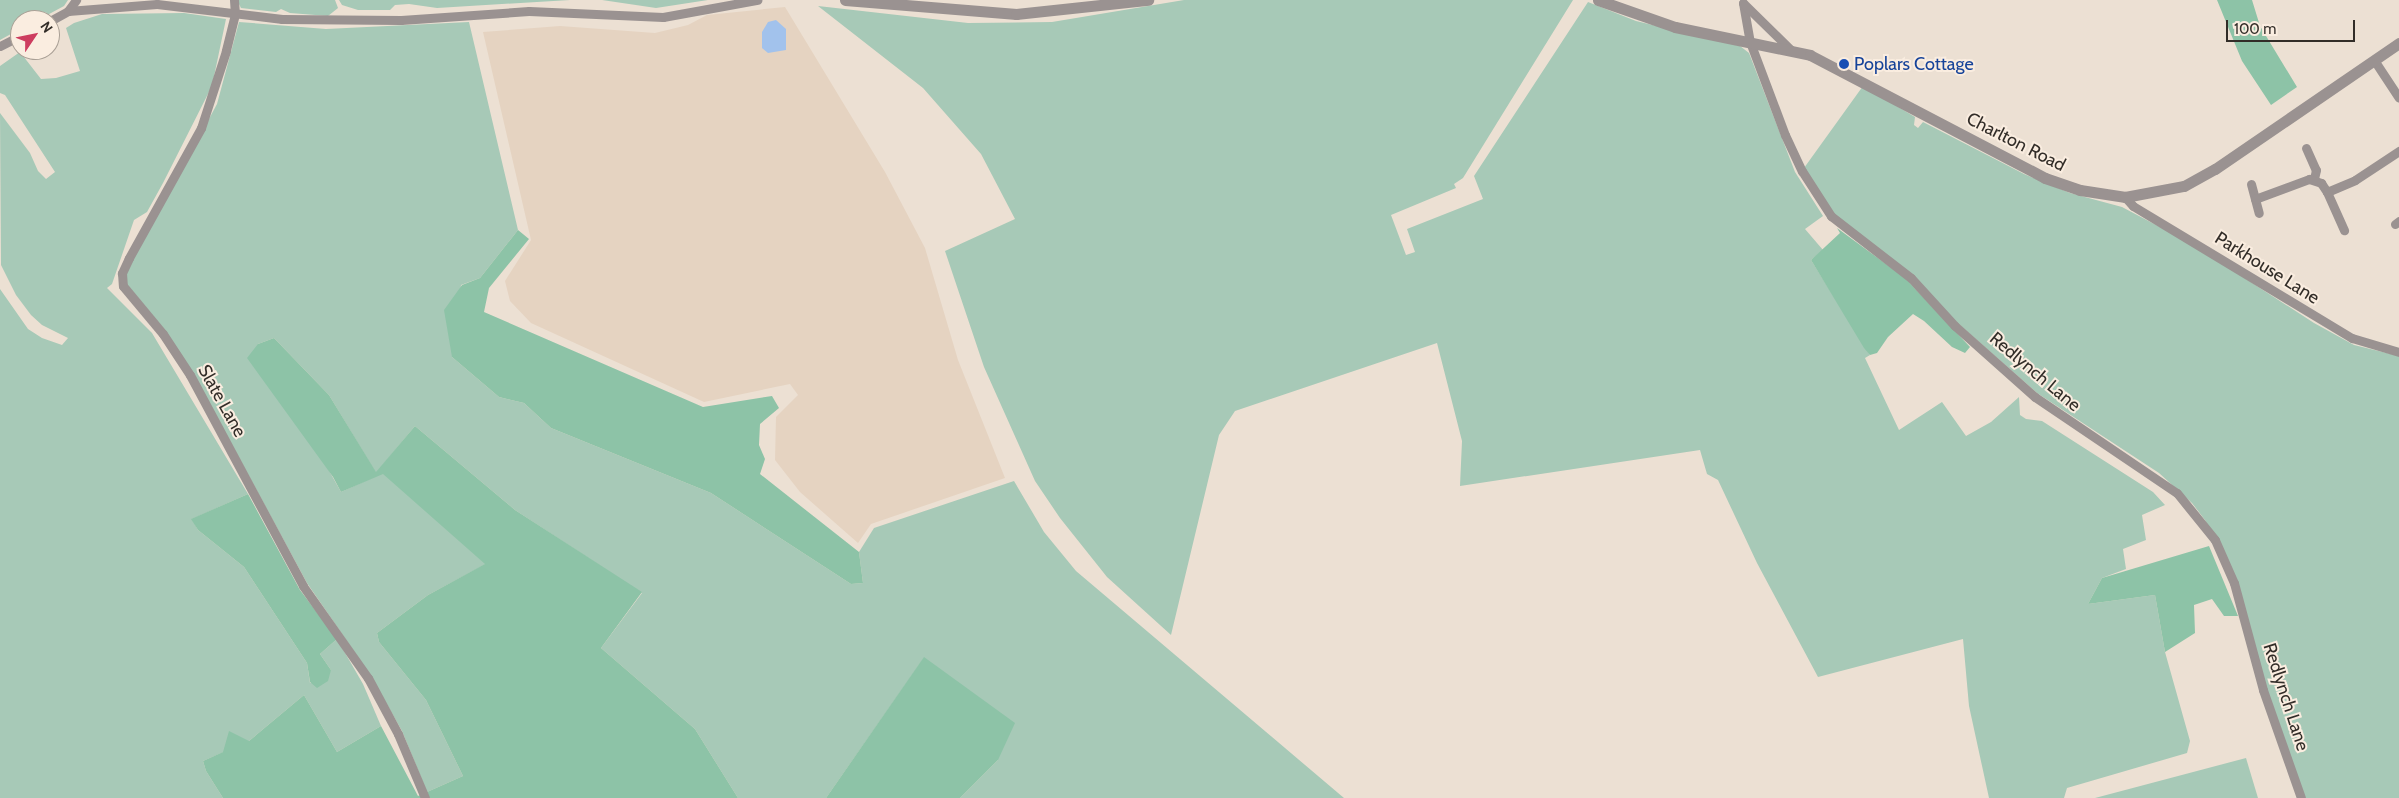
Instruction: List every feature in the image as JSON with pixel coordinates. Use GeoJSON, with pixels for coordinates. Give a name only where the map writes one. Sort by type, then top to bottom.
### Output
{"type":"FeatureCollection","features":[{"type":"Feature","properties":{"kind":"street"},"geometry":{"type":"LineString","coordinates":[[68,12],[76,0]]}},
{"type":"Feature","properties":{"kind":"street"},"geometry":{"type":"LineString","coordinates":[[234,0],[235,14]]}},
{"type":"Feature","properties":{"kind":"street"},"geometry":{"type":"LineString","coordinates":[[60,16],[68,12],[157,4],[235,14],[339,20],[529,11],[663,17],[757,0]]}},
{"type":"Feature","properties":{"kind":"street"},"geometry":{"type":"LineString","coordinates":[[845,0],[1016,14],[1148,0]]}},
{"type":"Feature","properties":{"kind":"street","name":"Charlton Road"},"geometry":{"type":"LineString","coordinates":[[1598,0],[1675,27],[1791,50],[1829,63],[2045,178],[2080,190],[2125,197],[2166,191],[2207,173],[2399,43]]}},
{"type":"Feature","properties":{"kind":"street"},"geometry":{"type":"LineString","coordinates":[[1743,1],[1791,50]]}},
{"type":"Feature","properties":{"kind":"street","name":"Redlynch Lane"},"geometry":{"type":"LineString","coordinates":[[1743,1],[1750,42],[1789,144],[1812,188],[1831,216],[1911,278],[1955,326],[2036,397],[2152,474],[2193,509],[2215,540],[2234,583],[2263,690],[2301,798]]}},
{"type":"Feature","properties":{"kind":"street","name":"Slate Lane"},"geometry":{"type":"LineString","coordinates":[[235,14],[201,128],[129,258],[122,273],[122,286],[163,334],[190,375],[303,586],[368,678],[398,734],[425,798]]}},
{"type":"Feature","properties":{"kind":"street"},"geometry":{"type":"LineString","coordinates":[[2374,60],[2399,98]]}},
{"type":"Feature","properties":{"kind":"street"},"geometry":{"type":"LineString","coordinates":[[2306,148],[2316,170],[2314,179]]}},
{"type":"Feature","properties":{"kind":"street"},"geometry":{"type":"LineString","coordinates":[[2327,192],[2355,180],[2398,155]]}},
{"type":"Feature","properties":{"kind":"street"},"geometry":{"type":"LineString","coordinates":[[2314,179],[2327,192],[2344,230]]}},
{"type":"Feature","properties":{"kind":"street"},"geometry":{"type":"LineString","coordinates":[[2255,199],[2314,179]]}},
{"type":"Feature","properties":{"kind":"street"},"geometry":{"type":"LineString","coordinates":[[2251,184],[2259,213]]}},
{"type":"Feature","properties":{"kind":"street","name":"Parkhouse Lane"},"geometry":{"type":"LineString","coordinates":[[2125,197],[2132,206],[2352,338],[2399,352]]}},
{"type":"Feature","properties":{"kind":"shaded area"},"geometry":{"type":"Polygon","coordinates":[[[785,7],[885,172],[925,248],[958,360],[1005,478],[871,524],[858,543],[800,492],[775,460],[776,417],[798,395],[790,384],[704,402],[531,323],[510,301],[505,281],[531,240],[483,32],[560,26],[655,33],[688,25],[707,15],[785,7]]]}},
{"type":"Feature","properties":{"kind":"green space"},"geometry":{"type":"Polygon","coordinates":[[[0,0],[68,0],[64,6],[57,10],[10,10],[10,34],[0,40],[0,0]]]}},
{"type":"Feature","properties":{"kind":"green space"},"geometry":{"type":"Polygon","coordinates":[[[237,0],[335,0],[338,8],[328,16],[290,13],[281,9],[276,12],[241,8],[237,0]]]}},
{"type":"Feature","properties":{"kind":"green space"},"geometry":{"type":"Polygon","coordinates":[[[339,0],[570,0],[437,8],[409,4],[395,5],[390,10],[358,10],[342,5],[339,0]]]}},
{"type":"Feature","properties":{"kind":"green space"},"geometry":{"type":"Polygon","coordinates":[[[602,0],[708,0],[656,8],[602,0]]]}},
{"type":"Feature","properties":{"kind":"green space"},"geometry":{"type":"Polygon","coordinates":[[[1184,0],[1573,0],[1463,178],[1454,184],[1456,188],[1391,215],[1406,255],[1415,252],[1407,229],[1483,199],[1474,176],[1588,2],[1636,21],[1740,46],[1749,53],[1795,172],[1823,216],[1805,229],[1823,250],[1811,260],[1870,355],[1865,358],[1899,430],[1942,402],[1966,436],[1991,422],[2019,397],[2020,415],[2026,419],[2042,421],[2153,492],[2165,505],[2142,515],[2146,540],[2123,549],[2126,569],[2102,578],[2088,604],[2155,595],[2165,652],[2190,741],[2187,753],[2067,788],[2064,798],[1989,798],[1969,706],[1963,639],[1818,677],[1757,563],[1718,480],[1707,474],[1700,450],[1460,486],[1462,441],[1437,343],[1235,411],[1219,435],[1171,635],[1107,577],[1060,518],[1035,481],[984,367],[945,251],[1015,219],[981,154],[923,88],[818,6],[968,23],[1052,22],[1184,0]]]}},
{"type":"Feature","properties":{"kind":"green space"},"geometry":{"type":"Polygon","coordinates":[[[2217,0],[2252,0],[2260,26],[2297,87],[2271,105],[2242,61],[2217,0]]]}},
{"type":"Feature","properties":{"kind":"green space"},"geometry":{"type":"Polygon","coordinates":[[[184,13],[226,19],[212,86],[147,212],[134,220],[112,284],[107,288],[152,333],[248,494],[192,519],[198,530],[244,567],[307,663],[310,683],[331,670],[320,654],[337,639],[363,684],[381,726],[337,752],[304,695],[249,741],[203,761],[206,771],[223,798],[0,798],[0,289],[28,329],[42,338],[62,345],[68,338],[42,325],[31,315],[16,295],[1,265],[0,113],[30,153],[38,171],[46,179],[55,172],[5,95],[0,93],[0,66],[10,59],[26,60],[41,79],[56,78],[80,71],[66,28],[74,23],[102,14],[184,13]]]}},
{"type":"Feature","properties":{"kind":"green space"},"geometry":{"type":"Polygon","coordinates":[[[239,22],[326,29],[469,22],[518,230],[480,278],[461,285],[452,357],[499,397],[524,403],[551,428],[711,493],[851,584],[863,583],[859,552],[874,528],[1014,481],[1044,532],[1076,571],[1344,798],[960,798],[998,760],[924,658],[826,798],[738,798],[695,729],[601,648],[642,593],[515,510],[415,426],[376,473],[329,395],[274,338],[258,344],[341,492],[383,473],[486,564],[428,595],[377,633],[379,642],[426,700],[463,776],[427,792],[402,731],[371,676],[307,583],[193,373],[127,285],[126,273],[217,104],[239,22]]]}},
{"type":"Feature","properties":{"kind":"green space"},"geometry":{"type":"Polygon","coordinates":[[[1863,86],[1915,117],[1914,125],[1918,128],[1923,122],[2024,174],[2070,193],[2122,207],[2192,244],[2314,323],[2354,345],[2399,356],[2399,798],[2305,798],[2266,689],[2240,591],[2205,520],[2192,503],[2159,473],[2037,393],[1835,215],[1804,168],[1863,86]]]}},
{"type":"Feature","properties":{"kind":"green space"},"geometry":{"type":"Polygon","coordinates":[[[1837,228],[1905,278],[1970,347],[1965,353],[1952,347],[1924,321],[1913,314],[1888,337],[1877,353],[1870,355],[1811,260],[1840,233],[1837,228]]]}},
{"type":"Feature","properties":{"kind":"green space"},"geometry":{"type":"Polygon","coordinates":[[[518,230],[529,239],[489,288],[484,312],[703,407],[772,396],[779,408],[760,424],[759,445],[765,459],[760,474],[859,552],[863,583],[851,584],[711,493],[551,428],[524,403],[499,397],[452,357],[444,310],[462,285],[480,278],[518,230]]]}},
{"type":"Feature","properties":{"kind":"green space"},"geometry":{"type":"Polygon","coordinates":[[[274,338],[329,395],[376,472],[415,426],[515,510],[642,592],[601,648],[695,729],[738,798],[223,798],[206,771],[203,761],[223,752],[229,731],[249,741],[304,695],[337,752],[381,726],[418,796],[463,776],[426,700],[379,642],[377,633],[428,595],[485,564],[383,474],[341,492],[333,477],[247,358],[258,344],[274,338]]]}},
{"type":"Feature","properties":{"kind":"green space"},"geometry":{"type":"Polygon","coordinates":[[[248,494],[300,590],[337,639],[320,654],[331,670],[328,681],[317,688],[310,682],[307,663],[244,567],[198,530],[191,519],[248,494]]]}},
{"type":"Feature","properties":{"kind":"green space"},"geometry":{"type":"Polygon","coordinates":[[[2209,546],[2238,616],[2224,616],[2212,599],[2194,605],[2195,633],[2165,652],[2155,595],[2088,604],[2102,578],[2209,546]]]}},
{"type":"Feature","properties":{"kind":"green space"},"geometry":{"type":"Polygon","coordinates":[[[924,657],[1015,723],[998,760],[960,798],[826,798],[924,657]]]}},
{"type":"Feature","properties":{"kind":"green space"},"geometry":{"type":"Polygon","coordinates":[[[2246,758],[2258,798],[2095,798],[2246,758]]]}},
{"type":"Feature","properties":{"kind":"water"},"geometry":{"type":"Polygon","coordinates":[[[776,20],[786,29],[786,50],[768,53],[762,48],[762,32],[768,22],[776,20]]]}},
{"type":"Feature","properties":{"kind":"place","name":"Poplars Cottage"},"geometry":{"type":"Point","coordinates":[1844,64]}}]}
